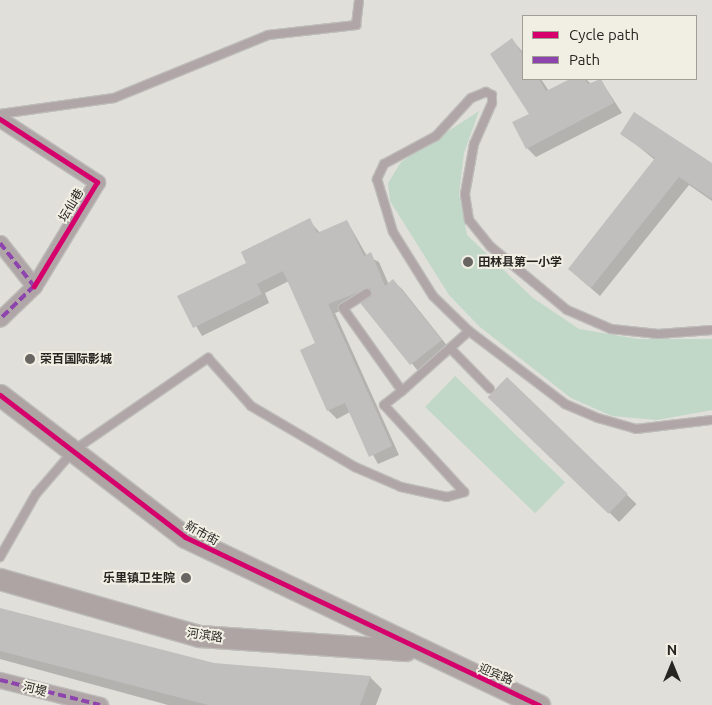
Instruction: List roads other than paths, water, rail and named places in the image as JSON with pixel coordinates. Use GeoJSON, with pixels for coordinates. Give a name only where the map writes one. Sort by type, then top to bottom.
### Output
{"type":"FeatureCollection","features":[{"type":"Feature","properties":{"kind":"street","name":"坛仙巷"},"geometry":{"type":"LineString","coordinates":[[0,119],[97,182],[34,286]]}},
{"type":"Feature","properties":{"kind":"street"},"geometry":{"type":"LineString","coordinates":[[0,243],[34,286],[0,320]]}},
{"type":"Feature","properties":{"kind":"street","name":"新市街"},"geometry":{"type":"LineString","coordinates":[[0,395],[185,537],[417,651]]}},
{"type":"Feature","properties":{"kind":"street","name":"河滨路"},"geometry":{"type":"LineString","coordinates":[[0,579],[199,636],[417,651]]}},
{"type":"Feature","properties":{"kind":"street"},"geometry":{"type":"LineString","coordinates":[[342,646],[366,635],[354,619]]}},
{"type":"Feature","properties":{"kind":"street","name":"迎宾路"},"geometry":{"type":"LineString","coordinates":[[417,651],[539,705]]}},
{"type":"Feature","properties":{"kind":"street","name":"河堤"},"geometry":{"type":"LineString","coordinates":[[0,680],[100,705]]}},
{"type":"Feature","properties":{"kind":"lane"},"geometry":{"type":"LineString","coordinates":[[0,114],[114,98],[268,36],[356,25],[360,0]]}},
{"type":"Feature","properties":{"kind":"lane"},"geometry":{"type":"LineString","coordinates":[[712,330],[658,334],[611,329],[567,310],[490,246],[469,220],[465,194],[474,144],[492,103],[492,96],[486,92],[471,98],[436,136],[384,164],[377,179],[408,260],[433,296],[469,331],[565,404],[598,418],[636,428],[712,420]]}},
{"type":"Feature","properties":{"kind":"lane"},"geometry":{"type":"LineString","coordinates":[[367,293],[343,308],[402,391]]}},
{"type":"Feature","properties":{"kind":"lane"},"geometry":{"type":"LineString","coordinates":[[0,558],[36,494],[74,450],[208,358],[251,406],[354,467],[401,487],[447,498],[464,492],[384,405],[469,331]]}},
{"type":"Feature","properties":{"kind":"lane"},"geometry":{"type":"LineString","coordinates":[[450,348],[490,389]]}},
{"type":"Feature","properties":{"kind":"place","name":"田林县第一小学"},"geometry":{"type":"Point","coordinates":[468,262]}},
{"type":"Feature","properties":{"kind":"place","name":"荣百国际影城"},"geometry":{"type":"Point","coordinates":[30,359]}},
{"type":"Feature","properties":{"kind":"place","name":"乐里镇卫生院"},"geometry":{"type":"Point","coordinates":[186,578]}}]}
